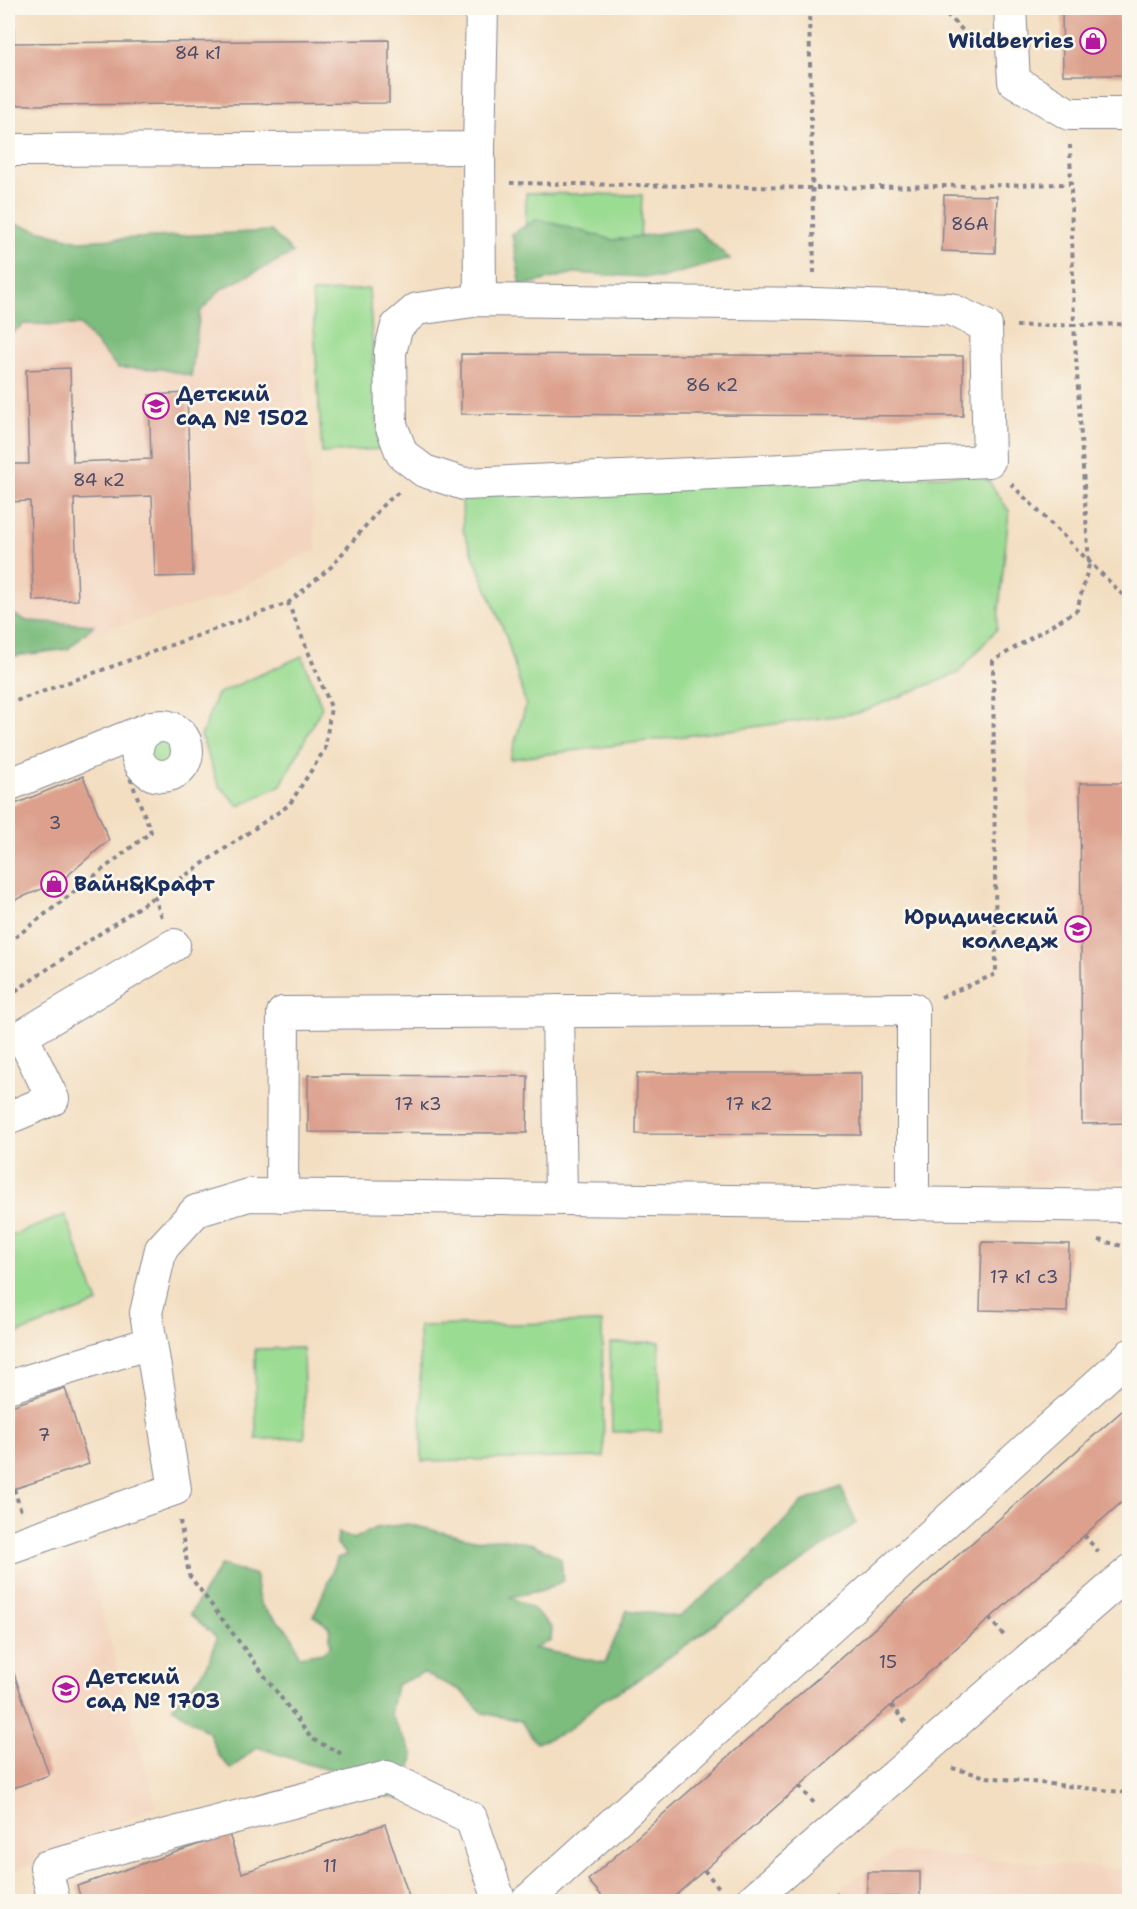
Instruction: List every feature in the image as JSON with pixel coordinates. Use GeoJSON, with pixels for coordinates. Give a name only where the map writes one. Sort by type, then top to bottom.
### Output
{"type":"FeatureCollection","features":[{"type":"Feature","properties":{"kind":"lane"},"geometry":{"type":"LineString","coordinates":[[480,300],[479,148],[482,8]]}},
{"type":"Feature","properties":{"kind":"lane"},"geometry":{"type":"LineString","coordinates":[[1010,8],[1014,81],[1069,114],[1130,114]]}},
{"type":"Feature","properties":{"kind":"lane"},"geometry":{"type":"LineString","coordinates":[[8,150],[479,148]]}},
{"type":"Feature","properties":{"kind":"lane"},"geometry":{"type":"LineString","coordinates":[[480,300],[814,304],[950,309],[986,326],[989,461],[464,484],[424,471],[402,454],[391,425],[390,351],[398,326],[417,309],[480,300]]}},
{"type":"Feature","properties":{"kind":"lane"},"geometry":{"type":"LineString","coordinates":[[8,785],[152,727]]}},
{"type":"Feature","properties":{"kind":"lane"},"geometry":{"type":"LineString","coordinates":[[8,1118],[53,1099],[22,1036],[174,945]]}},
{"type":"Feature","properties":{"kind":"lane"},"geometry":{"type":"LineString","coordinates":[[282,1196],[283,1013],[913,1009],[913,1203]]}},
{"type":"Feature","properties":{"kind":"lane"},"geometry":{"type":"LineString","coordinates":[[558,1011],[561,1199]]}},
{"type":"Feature","properties":{"kind":"lane"},"geometry":{"type":"LineString","coordinates":[[8,1548],[175,1490],[147,1313],[161,1249],[196,1211],[249,1195],[1130,1206]]}},
{"type":"Feature","properties":{"kind":"lane"},"geometry":{"type":"LineString","coordinates":[[8,1387],[150,1343]]}},
{"type":"Feature","properties":{"kind":"lane"},"geometry":{"type":"LineString","coordinates":[[535,1899],[1130,1355]]}},
{"type":"Feature","properties":{"kind":"lane"},"geometry":{"type":"LineString","coordinates":[[737,1898],[1130,1571]]}},
{"type":"Feature","properties":{"kind":"lane"},"geometry":{"type":"LineString","coordinates":[[54,1902],[46,1867],[387,1777],[471,1818],[500,1902]]}},
{"type":"Feature","properties":{"kind":"path"},"geometry":{"type":"LineString","coordinates":[[809,8],[814,304]]}},
{"type":"Feature","properties":{"kind":"path"},"geometry":{"type":"LineString","coordinates":[[940,8],[1014,81]]}},
{"type":"Feature","properties":{"kind":"path"},"geometry":{"type":"LineString","coordinates":[[913,1009],[996,974],[993,661],[1077,610],[1089,565],[1074,325],[1069,114]]}},
{"type":"Feature","properties":{"kind":"path"},"geometry":{"type":"LineString","coordinates":[[480,182],[813,188],[1070,184]]}},
{"type":"Feature","properties":{"kind":"path"},"geometry":{"type":"LineString","coordinates":[[986,326],[1130,324]]}},
{"type":"Feature","properties":{"kind":"path"},"geometry":{"type":"LineString","coordinates":[[989,461],[1089,565],[1130,602]]}},
{"type":"Feature","properties":{"kind":"path"},"geometry":{"type":"LineString","coordinates":[[8,704],[288,603],[331,567],[383,505],[424,471]]}},
{"type":"Feature","properties":{"kind":"path"},"geometry":{"type":"LineString","coordinates":[[8,996],[289,805],[325,749],[331,707],[288,603]]}},
{"type":"Feature","properties":{"kind":"path"},"geometry":{"type":"LineString","coordinates":[[8,943],[151,832],[117,741]]}},
{"type":"Feature","properties":{"kind":"path"},"geometry":{"type":"LineString","coordinates":[[175,1490],[189,1575],[312,1739],[387,1777]]}},
{"type":"Feature","properties":{"kind":"path"},"geometry":{"type":"LineString","coordinates":[[987,1777],[1130,1793]]}},
{"type":"Feature","properties":{"kind":"path"},"geometry":{"type":"LineString","coordinates":[[704,1870],[737,1898]]}},
{"type":"Feature","properties":{"kind":"shaded area","name":"Детский сад № 1502"},"geometry":{"type":"Polygon","coordinates":[[[293,253],[316,549],[225,596],[8,658],[8,263],[293,253]]]}},
{"type":"Feature","properties":{"kind":"shaded area","name":"Юридический колледж"},"geometry":{"type":"Polygon","coordinates":[[[1129,674],[1129,1180],[1024,1181],[1030,679],[1129,674]]]}},
{"type":"Feature","properties":{"kind":"shaded area","name":"Детский сад № 1703"},"geometry":{"type":"Polygon","coordinates":[[[86,1556],[157,1806],[8,1875],[8,1571],[86,1556]]]}},
{"type":"Feature","properties":{"kind":"shaded area"},"geometry":{"type":"Polygon","coordinates":[[[894,1851],[1129,1870],[1129,1901],[822,1902],[894,1851]]]}},
{"type":"Feature","properties":{"kind":"green space"},"geometry":{"type":"Polygon","coordinates":[[[526,193],[642,195],[639,265],[525,263],[526,193]]]}},
{"type":"Feature","properties":{"kind":"green space"},"geometry":{"type":"Polygon","coordinates":[[[537,219],[614,240],[695,228],[730,259],[660,278],[574,273],[521,286],[512,234],[537,219]]]}},
{"type":"Feature","properties":{"kind":"green space"},"geometry":{"type":"Polygon","coordinates":[[[8,222],[79,241],[271,231],[293,253],[221,289],[200,312],[191,376],[162,369],[118,368],[80,325],[24,324],[8,336],[8,222]]]}},
{"type":"Feature","properties":{"kind":"green space"},"geometry":{"type":"Polygon","coordinates":[[[369,289],[379,449],[322,453],[312,293],[369,289]]]}},
{"type":"Feature","properties":{"kind":"green space"},"geometry":{"type":"Polygon","coordinates":[[[984,474],[1009,511],[997,629],[958,673],[858,713],[510,759],[526,705],[506,636],[463,530],[462,494],[984,474]]]}},
{"type":"Feature","properties":{"kind":"green space"},"geometry":{"type":"Polygon","coordinates":[[[8,612],[27,621],[94,625],[68,649],[8,657],[8,612]]]}},
{"type":"Feature","properties":{"kind":"green space"},"geometry":{"type":"Polygon","coordinates":[[[302,656],[322,707],[281,785],[239,806],[218,784],[201,736],[217,694],[302,656]]]}},
{"type":"Feature","properties":{"kind":"green space"},"geometry":{"type":"Polygon","coordinates":[[[162,734],[174,739],[179,751],[174,763],[162,768],[150,763],[145,751],[150,739],[162,734]]]}},
{"type":"Feature","properties":{"kind":"green space"},"geometry":{"type":"Polygon","coordinates":[[[65,1215],[98,1303],[8,1337],[8,1237],[65,1215]]]}},
{"type":"Feature","properties":{"kind":"green space"},"geometry":{"type":"Polygon","coordinates":[[[602,1322],[604,1457],[422,1461],[419,1326],[602,1322]]]}},
{"type":"Feature","properties":{"kind":"green space"},"geometry":{"type":"Polygon","coordinates":[[[659,1342],[661,1431],[612,1432],[610,1343],[659,1342]]]}},
{"type":"Feature","properties":{"kind":"green space"},"geometry":{"type":"Polygon","coordinates":[[[303,1348],[305,1438],[256,1439],[255,1349],[303,1348]]]}},
{"type":"Feature","properties":{"kind":"green space"},"geometry":{"type":"Polygon","coordinates":[[[841,1487],[856,1523],[630,1685],[601,1701],[566,1732],[536,1743],[521,1721],[483,1713],[460,1690],[423,1673],[396,1685],[390,1714],[413,1755],[406,1800],[372,1794],[342,1770],[317,1767],[257,1747],[231,1769],[218,1755],[209,1733],[172,1707],[200,1676],[214,1648],[216,1637],[190,1614],[221,1565],[256,1575],[259,1600],[267,1612],[293,1638],[299,1656],[323,1652],[331,1646],[329,1627],[314,1616],[337,1558],[347,1555],[337,1544],[338,1533],[354,1539],[375,1528],[408,1524],[474,1540],[505,1539],[533,1544],[561,1558],[563,1581],[543,1590],[510,1597],[532,1608],[552,1628],[551,1641],[533,1648],[605,1663],[627,1610],[679,1617],[751,1557],[802,1502],[841,1487]]]}},
{"type":"Feature","properties":{"kind":"building"},"geometry":{"type":"Polygon","coordinates":[[[8,8],[13,8],[14,43],[389,40],[389,103],[13,105],[13,63],[8,64],[8,8]]]}},
{"type":"Feature","properties":{"kind":"building"},"geometry":{"type":"Polygon","coordinates":[[[1130,10],[1130,75],[1063,75],[1062,11],[1130,10]]]}},
{"type":"Feature","properties":{"kind":"building"},"geometry":{"type":"Polygon","coordinates":[[[944,195],[997,196],[995,253],[942,251],[944,195]]]}},
{"type":"Feature","properties":{"kind":"building"},"geometry":{"type":"Polygon","coordinates":[[[461,354],[963,356],[963,416],[461,414],[461,354]]]}},
{"type":"Feature","properties":{"kind":"building"},"geometry":{"type":"Polygon","coordinates":[[[70,368],[73,462],[151,459],[149,395],[187,393],[193,576],[155,577],[152,496],[74,499],[78,600],[33,601],[30,501],[8,502],[8,464],[29,464],[26,370],[70,368]]]}},
{"type":"Feature","properties":{"kind":"building"},"geometry":{"type":"Polygon","coordinates":[[[83,776],[109,840],[61,881],[8,903],[8,807],[83,776]]]}},
{"type":"Feature","properties":{"kind":"building"},"geometry":{"type":"Polygon","coordinates":[[[1080,783],[1130,783],[1130,1123],[1082,1124],[1080,783]]]}},
{"type":"Feature","properties":{"kind":"building"},"geometry":{"type":"Polygon","coordinates":[[[637,1073],[861,1073],[861,1135],[636,1134],[637,1073]]]}},
{"type":"Feature","properties":{"kind":"building"},"geometry":{"type":"Polygon","coordinates":[[[308,1075],[528,1076],[527,1133],[308,1132],[308,1075]]]}},
{"type":"Feature","properties":{"kind":"building"},"geometry":{"type":"Polygon","coordinates":[[[982,1242],[1069,1244],[1067,1312],[980,1310],[982,1242]]]}},
{"type":"Feature","properties":{"kind":"building"},"geometry":{"type":"Polygon","coordinates":[[[65,1388],[89,1464],[8,1491],[8,1407],[65,1388]]]}},
{"type":"Feature","properties":{"kind":"building"},"geometry":{"type":"Polygon","coordinates":[[[1130,1404],[1130,1495],[668,1902],[607,1902],[588,1880],[1130,1404]]]}},
{"type":"Feature","properties":{"kind":"building"},"geometry":{"type":"Polygon","coordinates":[[[8,1656],[49,1775],[8,1790],[8,1656]]]}},
{"type":"Feature","properties":{"kind":"building"},"geometry":{"type":"Polygon","coordinates":[[[385,1824],[409,1896],[394,1902],[82,1902],[77,1886],[229,1834],[242,1873],[385,1824]]]}},
{"type":"Feature","properties":{"kind":"building"},"geometry":{"type":"Polygon","coordinates":[[[867,1872],[920,1872],[920,1897],[867,1897],[867,1872]]]}},
{"type":"Feature","properties":{"kind":"building"},"geometry":{"type":"Polygon","coordinates":[[[836,1893],[853,1902],[833,1902],[836,1893]]]}},
{"type":"Feature","properties":{"kind":"place","name":"Wildberries"},"geometry":{"type":"Point","coordinates":[1093,41]}},
{"type":"Feature","properties":{"kind":"place","name":"Детский сад № 1502"},"geometry":{"type":"Point","coordinates":[156,406]}},
{"type":"Feature","properties":{"kind":"place","name":"Вайн&Крафт"},"geometry":{"type":"Point","coordinates":[54,884]}},
{"type":"Feature","properties":{"kind":"place","name":"Юридический колледж"},"geometry":{"type":"Point","coordinates":[1078,929]}},
{"type":"Feature","properties":{"kind":"place","name":"Детский сад № 1703"},"geometry":{"type":"Point","coordinates":[66,1689]}}]}
